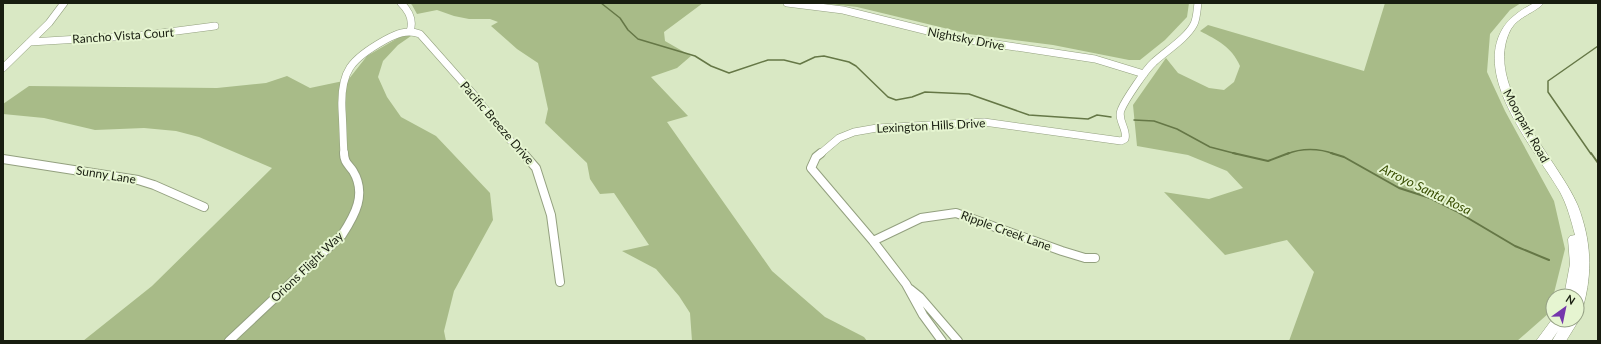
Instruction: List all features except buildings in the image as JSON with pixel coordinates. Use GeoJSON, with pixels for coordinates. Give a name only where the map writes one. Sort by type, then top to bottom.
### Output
{"type":"FeatureCollection","features":[{"type":"Feature","properties":{"kind":"main road","name":"Moorpark Road"},"geometry":{"type":"LineString","coordinates":[[1540,3],[1519,16],[1507,29],[1500,46],[1499,62],[1501,78],[1507,93],[1564,191],[1571,206],[1578,225],[1581,240],[1584,268],[1582,288]]}},
{"type":"Feature","properties":{"kind":"main road","name":"Moorpark Road"},"geometry":{"type":"LineString","coordinates":[[1551,171],[1565,204],[1574,237],[1576,264],[1572,288]]}},
{"type":"Feature","properties":{"kind":"main road"},"geometry":{"type":"LineString","coordinates":[[1543,341],[1553,328]]}},
{"type":"Feature","properties":{"kind":"main road"},"geometry":{"type":"LineString","coordinates":[[1559,341],[1567,328]]}},
{"type":"Feature","properties":{"kind":"street"},"geometry":{"type":"LineString","coordinates":[[3,68],[49,23],[64,3]]}},
{"type":"Feature","properties":{"kind":"street"},"geometry":{"type":"LineString","coordinates":[[401,3],[407,9],[412,19],[410,31]]}},
{"type":"Feature","properties":{"kind":"street","name":"Nightsky Drive"},"geometry":{"type":"LineString","coordinates":[[787,3],[843,10],[956,38],[1095,59],[1144,74]]}},
{"type":"Feature","properties":{"kind":"street","name":"Lexington Hills Drive"},"geometry":{"type":"LineString","coordinates":[[942,341],[922,315],[908,287],[873,241],[811,168],[816,157],[839,138],[854,132],[877,128],[984,122],[1121,141],[1125,139],[1126,136],[1120,119],[1121,110],[1144,74],[1153,63],[1189,31],[1194,24],[1198,3]]}},
{"type":"Feature","properties":{"kind":"street","name":"Rancho Vista Court"},"geometry":{"type":"LineString","coordinates":[[30,42],[149,36],[215,26]]}},
{"type":"Feature","properties":{"kind":"street","name":"Pacific Breeze Drive"},"geometry":{"type":"LineString","coordinates":[[410,31],[420,34],[475,96],[507,137],[521,150],[536,168],[551,215],[560,282]]}},
{"type":"Feature","properties":{"kind":"street","name":"Orions Flight Way"},"geometry":{"type":"LineString","coordinates":[[229,341],[342,235],[354,218],[360,202],[360,190],[358,179],[352,169],[344,161],[340,95],[342,82],[357,60],[368,51],[395,35],[410,31]]}},
{"type":"Feature","properties":{"kind":"street","name":"Sunny Lane"},"geometry":{"type":"LineString","coordinates":[[3,158],[138,180],[154,185],[204,207]]}},
{"type":"Feature","properties":{"kind":"street","name":"Ripple Creek Lane"},"geometry":{"type":"LineString","coordinates":[[873,241],[921,218],[956,213],[1062,251],[1085,258],[1095,258]]}},
{"type":"Feature","properties":{"kind":"street","name":"Lexington Hills Drive"},"geometry":{"type":"LineString","coordinates":[[908,287],[920,297],[958,341]]}},
{"type":"Feature","properties":{"kind":"green space"},"geometry":{"type":"Polygon","coordinates":[[[410,3],[703,3],[664,32],[665,41],[691,56],[677,68],[651,77],[688,116],[667,122],[772,271],[825,317],[864,337],[867,341],[692,341],[690,313],[679,296],[656,269],[622,251],[649,245],[614,193],[600,194],[590,179],[587,163],[545,123],[548,109],[538,63],[517,49],[491,26],[498,22],[490,19],[469,19],[437,10],[417,14],[410,3]]]}},
{"type":"Feature","properties":{"kind":"green space"},"geometry":{"type":"Polygon","coordinates":[[[822,3],[1189,3],[1187,17],[1165,40],[1140,60],[1129,60],[1053,45],[969,34],[857,7],[822,3]]]}},
{"type":"Feature","properties":{"kind":"green space"},"geometry":{"type":"Polygon","coordinates":[[[1385,3],[1521,3],[1510,10],[1490,34],[1487,72],[1505,111],[1554,201],[1565,249],[1555,288],[1545,288],[1545,316],[1517,341],[1289,341],[1314,272],[1287,240],[1225,255],[1164,192],[1209,199],[1243,188],[1227,171],[1188,155],[1137,146],[1133,105],[1166,58],[1178,73],[1209,88],[1224,90],[1234,82],[1240,66],[1237,59],[1218,41],[1200,31],[1208,25],[1364,71],[1385,3]]]}},
{"type":"Feature","properties":{"kind":"green space"},"geometry":{"type":"Polygon","coordinates":[[[403,35],[411,36],[398,45],[383,61],[378,77],[387,97],[401,117],[436,136],[490,193],[493,220],[454,291],[444,331],[446,341],[83,341],[152,286],[272,168],[199,137],[176,131],[144,128],[95,130],[44,118],[3,114],[3,104],[29,86],[217,88],[266,83],[287,76],[310,88],[348,80],[367,56],[403,35]]]}},
{"type":"Feature","properties":{"kind":"waterway","name":"Arroyo Santa Rosa"},"geometry":{"type":"LineString","coordinates":[[601,3],[620,18],[628,30],[638,39],[695,56],[711,66],[729,73],[768,60],[784,60],[800,64],[815,57],[824,56],[849,62],[856,66],[888,97],[896,100],[912,97],[925,92],[969,94],[1029,115],[1088,119],[1097,115],[1111,117]]}},
{"type":"Feature","properties":{"kind":"waterway","name":"Arroyo Santa Rosa"},"geometry":{"type":"LineString","coordinates":[[1591,154],[1548,92],[1548,81],[1598,46]]}},
{"type":"Feature","properties":{"kind":"waterway","name":"Arroyo Santa Rosa"},"geometry":{"type":"LineString","coordinates":[[1134,120],[1154,121],[1177,129],[1210,147],[1234,153]]}},
{"type":"Feature","properties":{"kind":"waterway","name":"Arroyo Santa Rosa"},"geometry":{"type":"LineString","coordinates":[[1287,154],[1310,150],[1334,154]]}},
{"type":"Feature","properties":{"kind":"waterway","name":"Arroyo Santa Rosa"},"geometry":{"type":"LineString","coordinates":[[1234,153],[1268,161],[1289,153]]}},
{"type":"Feature","properties":{"kind":"waterway","name":"Arroyo Santa Rosa"},"geometry":{"type":"LineString","coordinates":[[1331,153],[1344,157],[1399,188],[1430,198],[1456,211],[1515,246],[1549,260]]}},
{"type":"Feature","properties":{"kind":"waterway","name":"Arroyo Santa Rosa"},"geometry":{"type":"LineString","coordinates":[[1591,153],[1598,163]]}}]}
